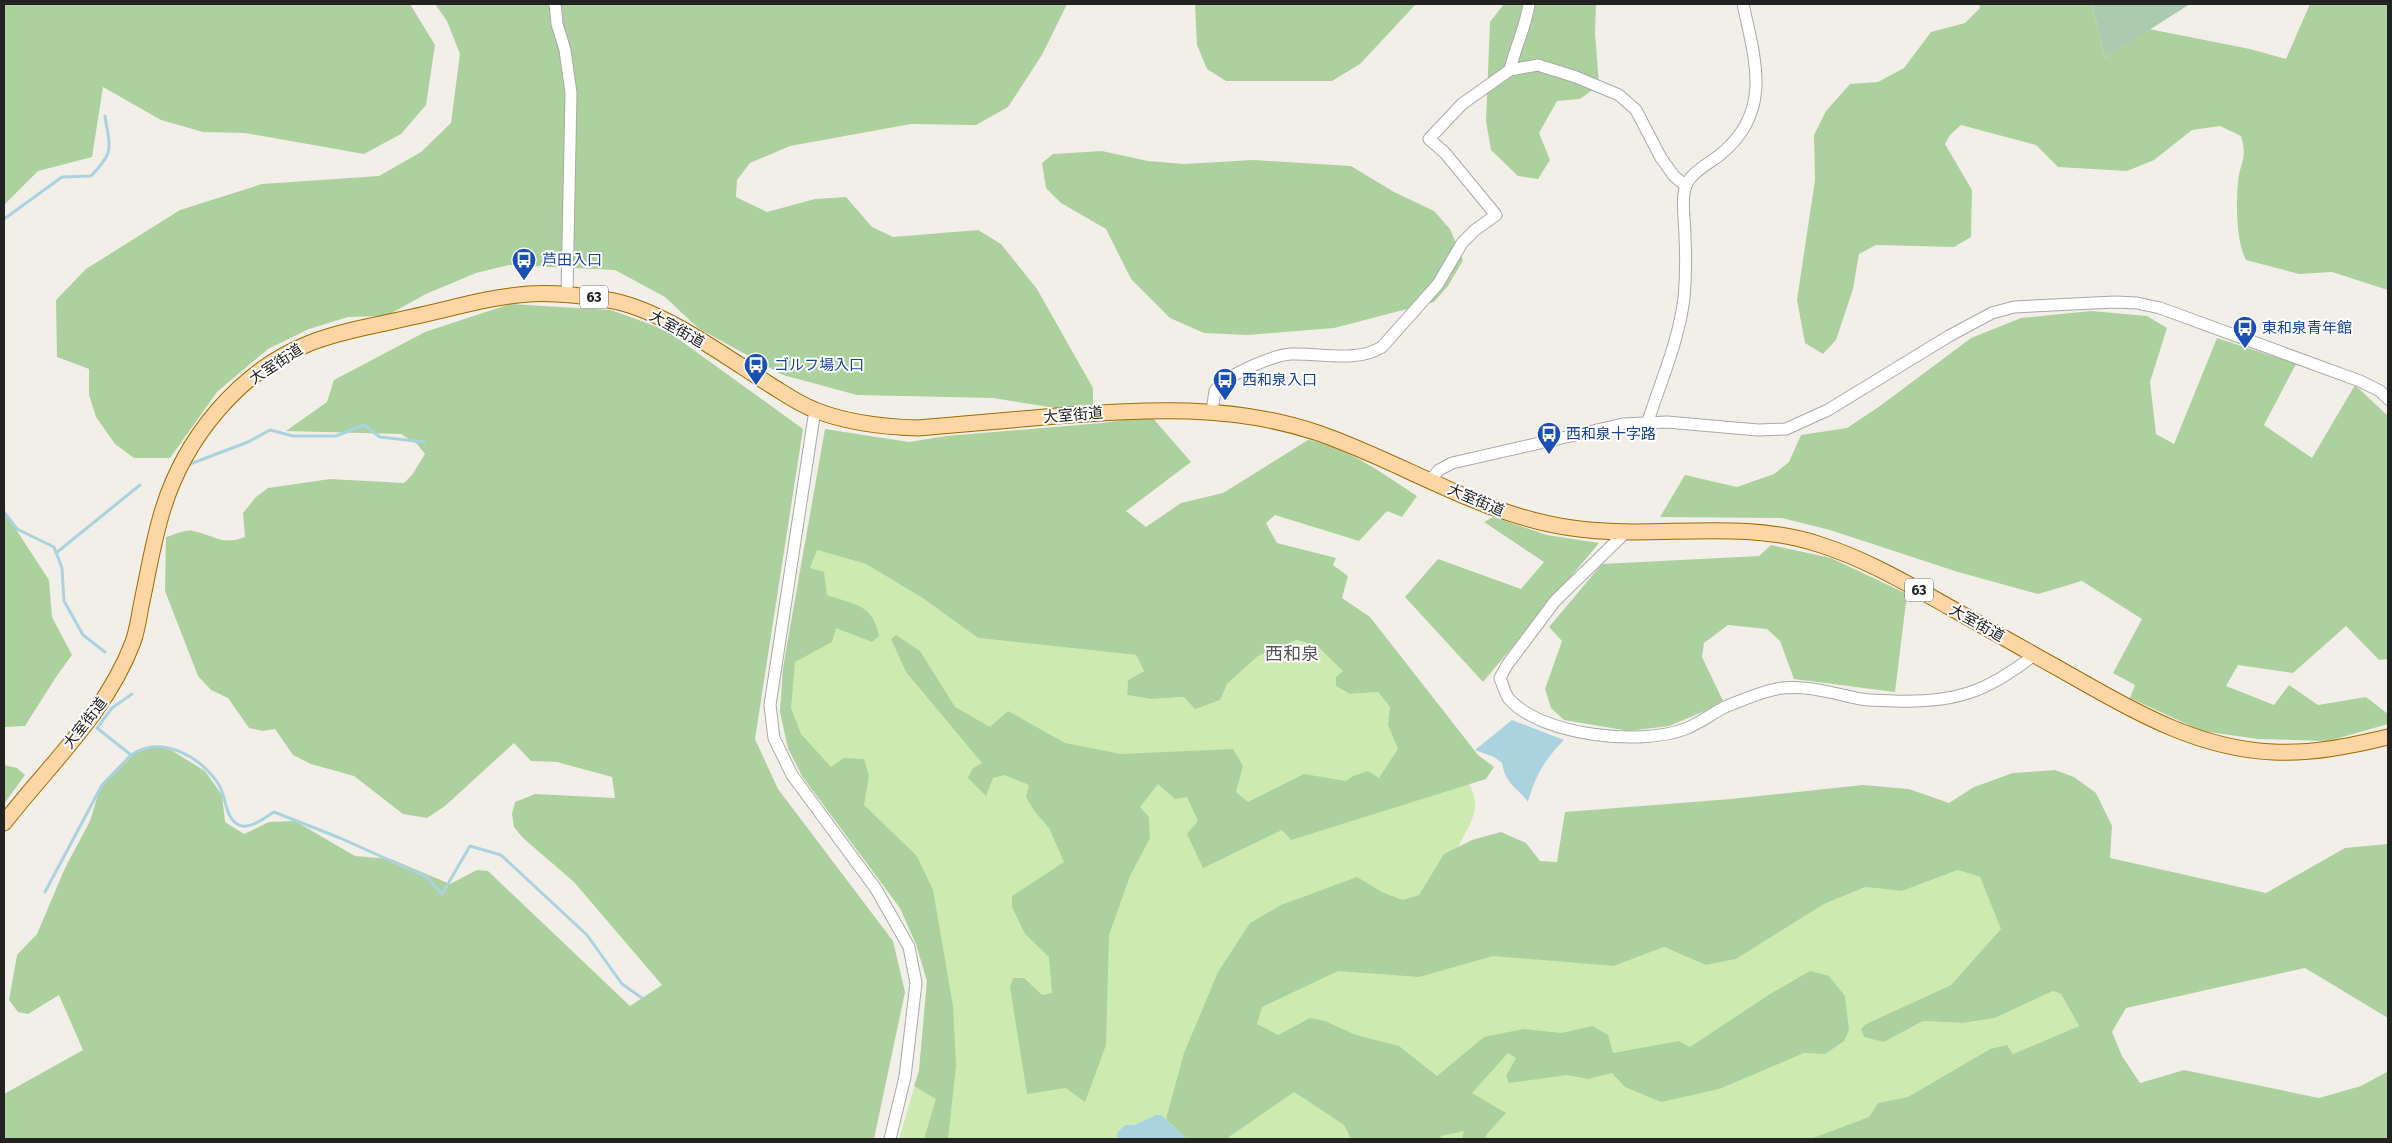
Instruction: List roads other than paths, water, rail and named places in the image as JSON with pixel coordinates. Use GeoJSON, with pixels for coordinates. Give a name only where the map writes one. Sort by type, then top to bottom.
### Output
{"type":"FeatureCollection","features":[{"type":"Feature","properties":{"kind":"main road","name":"大室街道"},"geometry":{"type":"LineString","coordinates":[[4,822],[93,716],[111,688],[134,639],[163,510],[180,464],[205,426],[240,388],[276,361],[308,343],[335,335],[499,298],[528,294],[567,294],[622,303],[642,310],[684,331],[793,399],[815,410],[875,425],[918,428],[1111,412],[1172,409],[1212,411],[1283,423],[1318,433],[1516,516],[1571,528],[1626,532],[1731,530],[1794,537],[1873,565],[2125,706],[2193,738],[2238,748],[2301,753],[2340,748],[2388,737]]}},
{"type":"Feature","properties":{"kind":"street"},"geometry":{"type":"LineString","coordinates":[[555,4],[557,24],[566,58],[571,93],[567,294]]}},
{"type":"Feature","properties":{"kind":"street"},"geometry":{"type":"LineString","coordinates":[[1510,70],[1515,47],[1526,26],[1529,4]]}},
{"type":"Feature","properties":{"kind":"street"},"geometry":{"type":"LineString","coordinates":[[1648,421],[1675,338],[1684,299],[1686,259],[1684,199],[1686,186],[1697,173],[1722,153],[1746,127],[1756,93],[1757,71],[1743,4]]}},
{"type":"Feature","properties":{"kind":"street"},"geometry":{"type":"LineString","coordinates":[[1212,411],[1215,391],[1220,384],[1276,357],[1290,354],[1321,356],[1365,354],[1375,351],[1382,346],[1438,284],[1462,243],[1475,230],[1496,215],[1445,152],[1429,138],[1462,104],[1510,70],[1538,65],[1576,77],[1619,95],[1636,110],[1661,158],[1674,176],[1686,186]]}},
{"type":"Feature","properties":{"kind":"street"},"geometry":{"type":"LineString","coordinates":[[1430,480],[1439,470],[1452,463],[1476,456],[1622,424],[1648,421],[1758,430],[1786,429],[1828,410],[1949,336],[1992,313],[2014,307],[2115,302],[2160,308],[2360,381],[2380,391],[2388,399]]}},
{"type":"Feature","properties":{"kind":"street"},"geometry":{"type":"LineString","coordinates":[[815,410],[770,705],[774,738],[792,775],[876,889],[909,946],[916,983],[906,1077],[890,1139]]}},
{"type":"Feature","properties":{"kind":"street"},"geometry":{"type":"LineString","coordinates":[[1626,532],[1555,601],[1507,665],[1500,678],[1508,698],[1521,710],[1537,718],[1593,734],[1626,738],[1652,737],[1687,729],[1725,707],[1781,688],[1807,688],[1863,699],[1918,702],[1959,697],[2011,673],[2034,655]]}},
{"type":"Feature","properties":{"kind":"water"},"geometry":{"type":"Polygon","coordinates":[[[1512,720],[1564,740],[1551,754],[1542,768],[1528,802],[1509,781],[1502,763],[1494,757],[1475,750],[1512,720]]]}},
{"type":"Feature","properties":{"kind":"water"},"geometry":{"type":"Polygon","coordinates":[[[1156,1115],[1161,1115],[1187,1139],[1117,1139],[1117,1133],[1125,1125],[1135,1125],[1156,1115]]]}},
{"type":"Feature","properties":{"kind":"waterway"},"geometry":{"type":"LineString","coordinates":[[4,219],[62,177],[91,176],[99,168],[109,149],[105,116]]}},
{"type":"Feature","properties":{"kind":"waterway"},"geometry":{"type":"LineString","coordinates":[[190,464],[248,442],[270,430],[293,436],[336,436],[364,425],[380,437],[424,442]]}},
{"type":"Feature","properties":{"kind":"waterway"},"geometry":{"type":"LineString","coordinates":[[56,553],[140,485]]}},
{"type":"Feature","properties":{"kind":"waterway"},"geometry":{"type":"LineString","coordinates":[[4,512],[17,529],[54,547],[62,568],[64,601],[83,635],[105,652]]}},
{"type":"Feature","properties":{"kind":"waterway"},"geometry":{"type":"LineString","coordinates":[[132,694],[112,708],[97,728],[131,755],[143,749],[155,747],[168,748],[192,758],[212,775],[222,790],[228,812],[234,822],[239,825],[252,825],[274,812],[340,838],[427,877],[442,894],[470,846],[501,855],[587,935],[622,984],[642,998]]}},
{"type":"Feature","properties":{"kind":"waterway"},"geometry":{"type":"LineString","coordinates":[[45,892],[102,785],[131,755]]}},
{"type":"Feature","properties":{"kind":"place","name":"芦田入口"},"geometry":{"type":"Point","coordinates":[524,281]}},
{"type":"Feature","properties":{"kind":"place","name":"東和泉青年館"},"geometry":{"type":"Point","coordinates":[2245,349]}},
{"type":"Feature","properties":{"kind":"place","name":"ゴルフ場入口"},"geometry":{"type":"Point","coordinates":[756,386]}},
{"type":"Feature","properties":{"kind":"place","name":"西和泉入口"},"geometry":{"type":"Point","coordinates":[1225,401]}},
{"type":"Feature","properties":{"kind":"place","name":"西和泉十字路"},"geometry":{"type":"Point","coordinates":[1549,455]}},
{"type":"Feature","properties":{"kind":"district","name":"西和泉"},"geometry":{"type":"Point","coordinates":[1292,654]}}]}
